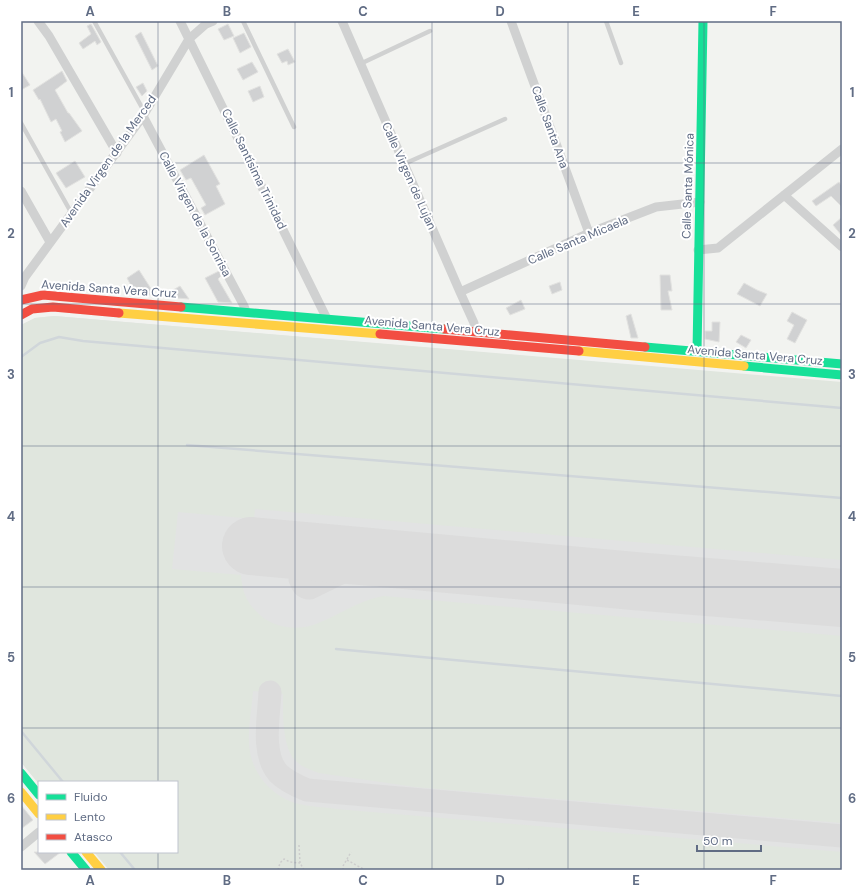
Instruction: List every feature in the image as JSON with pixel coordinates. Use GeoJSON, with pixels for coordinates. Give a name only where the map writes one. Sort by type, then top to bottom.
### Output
{"type":"FeatureCollection","features":[{"type":"Feature","properties":{"kind":"main road","name":"Calle Santa Mónica"},"geometry":{"type":"LineString","coordinates":[[697,351],[704,21]]}},
{"type":"Feature","properties":{"kind":"main road","name":"Avenida Santa Vera Cruz"},"geometry":{"type":"LineString","coordinates":[[21,301],[43,295],[327,318],[842,364]]}},
{"type":"Feature","properties":{"kind":"main road","name":"Avenida Santa Vera Cruz"},"geometry":{"type":"LineString","coordinates":[[24,313],[32,310],[53,307],[138,313],[842,375]]}},
{"type":"Feature","properties":{"kind":"main road"},"geometry":{"type":"LineString","coordinates":[[21,773],[38,794]]}},
{"type":"Feature","properties":{"kind":"main road"},"geometry":{"type":"LineString","coordinates":[[21,792],[38,813]]}},
{"type":"Feature","properties":{"kind":"main road"},"geometry":{"type":"LineString","coordinates":[[72,853],[86,870]]}},
{"type":"Feature","properties":{"kind":"main road"},"geometry":{"type":"LineString","coordinates":[[87,853],[101,870]]}},
{"type":"Feature","properties":{"kind":"street"},"geometry":{"type":"LineString","coordinates":[[38,21],[49,36],[117,152]]}},
{"type":"Feature","properties":{"kind":"street","name":"Calle Santísima Trinidad"},"geometry":{"type":"LineString","coordinates":[[180,21],[327,318]]}},
{"type":"Feature","properties":{"kind":"street","name":"Avenida Virgen de la Merced"},"geometry":{"type":"LineString","coordinates":[[21,286],[25,277],[50,242],[144,115],[189,39],[206,24],[212,21]]}},
{"type":"Feature","properties":{"kind":"street","name":"Calle Virgen de Lujan"},"geometry":{"type":"LineString","coordinates":[[342,21],[474,323],[475,332]]}},
{"type":"Feature","properties":{"kind":"street","name":"Calle Santa Ana"},"geometry":{"type":"LineString","coordinates":[[511,21],[588,233]]}},
{"type":"Feature","properties":{"kind":"street","name":"Calle Virgen de la Sonrisa"},"geometry":{"type":"LineString","coordinates":[[144,115],[246,312]]}},
{"type":"Feature","properties":{"kind":"street"},"geometry":{"type":"LineString","coordinates":[[698,250],[718,248],[842,150]]}},
{"type":"Feature","properties":{"kind":"street"},"geometry":{"type":"LineString","coordinates":[[21,191],[50,242]]}},
{"type":"Feature","properties":{"kind":"street"},"geometry":{"type":"LineString","coordinates":[[784,195],[842,247]]}},
{"type":"Feature","properties":{"kind":"street","name":"Calle Santa Micaela"},"geometry":{"type":"LineString","coordinates":[[460,292],[588,233],[656,207],[700,202]]}},
{"type":"Feature","properties":{"kind":"street"},"geometry":{"type":"LineString","coordinates":[[21,301],[24,313]]}},
{"type":"Feature","properties":{"kind":"street"},"geometry":{"type":"LineString","coordinates":[[21,847],[38,833]]}},
{"type":"Feature","properties":{"kind":"lane"},"geometry":{"type":"LineString","coordinates":[[94,21],[144,115]]}},
{"type":"Feature","properties":{"kind":"lane"},"geometry":{"type":"LineString","coordinates":[[243,21],[294,127]]}},
{"type":"Feature","properties":{"kind":"lane"},"geometry":{"type":"LineString","coordinates":[[606,21],[621,64]]}},
{"type":"Feature","properties":{"kind":"lane"},"geometry":{"type":"LineString","coordinates":[[360,64],[430,31]]}},
{"type":"Feature","properties":{"kind":"lane"},"geometry":{"type":"LineString","coordinates":[[404,164],[505,119]]}},
{"type":"Feature","properties":{"kind":"lane"},"geometry":{"type":"LineString","coordinates":[[21,123],[72,214]]}},
{"type":"Feature","properties":{"kind":"path"},"geometry":{"type":"LineString","coordinates":[[299,845],[300,863],[304,870]]}},
{"type":"Feature","properties":{"kind":"path"},"geometry":{"type":"LineString","coordinates":[[343,870],[343,866],[351,852]]}},
{"type":"Feature","properties":{"kind":"path"},"geometry":{"type":"LineString","coordinates":[[278,870],[280,863],[284,859],[290,862],[300,863]]}},
{"type":"Feature","properties":{"kind":"path"},"geometry":{"type":"LineString","coordinates":[[347,860],[365,870]]}},
{"type":"Feature","properties":{"kind":"shaded area"},"geometry":{"type":"Polygon","coordinates":[[[54,316],[842,383],[842,870],[109,870],[178,853],[178,781],[38,781],[38,783],[21,762],[21,325],[35,318],[54,316]]]}},
{"type":"Feature","properties":{"kind":"shaded area"},"geometry":{"type":"Polygon","coordinates":[[[54,316],[842,382],[842,560],[255,509],[254,519],[178,512],[172,569],[241,575],[245,596],[250,605],[263,618],[270,622],[276,625],[291,628],[306,627],[322,622],[365,601],[384,596],[842,636],[842,823],[415,787],[319,773],[300,765],[291,754],[285,738],[283,694],[253,691],[249,743],[253,764],[264,782],[280,796],[289,801],[308,806],[842,852],[842,870],[109,870],[95,853],[178,853],[178,781],[38,781],[38,783],[21,762],[21,325],[35,318],[54,316]]]}},
{"type":"Feature","properties":{"kind":"building"},"geometry":{"type":"Polygon","coordinates":[[[91,24],[101,42],[97,45],[95,41],[83,49],[79,43],[91,34],[87,26],[91,24]]]}},
{"type":"Feature","properties":{"kind":"building"},"geometry":{"type":"Polygon","coordinates":[[[228,24],[234,36],[224,40],[218,29],[228,24]]]}},
{"type":"Feature","properties":{"kind":"building"},"geometry":{"type":"Polygon","coordinates":[[[141,32],[158,66],[152,70],[135,36],[141,32]]]}},
{"type":"Feature","properties":{"kind":"building"},"geometry":{"type":"Polygon","coordinates":[[[244,33],[251,47],[240,53],[233,38],[244,33]]]}},
{"type":"Feature","properties":{"kind":"building"},"geometry":{"type":"Polygon","coordinates":[[[288,49],[295,62],[288,65],[287,61],[282,63],[277,54],[288,49]]]}},
{"type":"Feature","properties":{"kind":"building"},"geometry":{"type":"Polygon","coordinates":[[[252,62],[258,72],[243,80],[237,69],[252,62]]]}},
{"type":"Feature","properties":{"kind":"building"},"geometry":{"type":"Polygon","coordinates":[[[21,71],[30,85],[21,90],[21,71]]]}},
{"type":"Feature","properties":{"kind":"building"},"geometry":{"type":"Polygon","coordinates":[[[62,71],[67,81],[55,90],[68,113],[82,131],[65,142],[60,132],[62,131],[56,119],[51,122],[40,99],[39,100],[33,90],[62,71]]]}},
{"type":"Feature","properties":{"kind":"building"},"geometry":{"type":"Polygon","coordinates":[[[143,83],[147,91],[142,96],[136,87],[143,83]]]}},
{"type":"Feature","properties":{"kind":"building"},"geometry":{"type":"Polygon","coordinates":[[[260,86],[264,97],[253,102],[248,91],[260,86]]]}},
{"type":"Feature","properties":{"kind":"building"},"geometry":{"type":"Polygon","coordinates":[[[204,155],[220,184],[216,186],[225,204],[205,215],[201,208],[206,205],[191,178],[186,180],[180,170],[204,155]]]}},
{"type":"Feature","properties":{"kind":"building"},"geometry":{"type":"Polygon","coordinates":[[[75,161],[85,177],[66,188],[56,173],[75,161]]]}},
{"type":"Feature","properties":{"kind":"building"},"geometry":{"type":"Polygon","coordinates":[[[839,182],[842,186],[842,207],[831,196],[816,206],[812,201],[839,182]]]}},
{"type":"Feature","properties":{"kind":"building"},"geometry":{"type":"Polygon","coordinates":[[[842,217],[842,236],[833,225],[842,217]]]}},
{"type":"Feature","properties":{"kind":"building"},"geometry":{"type":"Polygon","coordinates":[[[139,270],[155,295],[136,295],[127,278],[139,270]]]}},
{"type":"Feature","properties":{"kind":"building"},"geometry":{"type":"Polygon","coordinates":[[[219,271],[221,276],[218,279],[232,303],[218,302],[205,278],[219,271]]]}},
{"type":"Feature","properties":{"kind":"building"},"geometry":{"type":"Polygon","coordinates":[[[660,275],[670,275],[672,291],[668,291],[672,310],[661,310],[660,275]]]}},
{"type":"Feature","properties":{"kind":"building"},"geometry":{"type":"Polygon","coordinates":[[[560,282],[562,290],[552,294],[549,286],[560,282]]]}},
{"type":"Feature","properties":{"kind":"building"},"geometry":{"type":"Polygon","coordinates":[[[744,283],[767,294],[760,306],[737,294],[744,283]]]}},
{"type":"Feature","properties":{"kind":"building"},"geometry":{"type":"Polygon","coordinates":[[[180,286],[189,299],[177,298],[173,290],[180,286]]]}},
{"type":"Feature","properties":{"kind":"building"},"geometry":{"type":"Polygon","coordinates":[[[521,300],[525,309],[510,315],[506,308],[521,300]]]}},
{"type":"Feature","properties":{"kind":"building"},"geometry":{"type":"Polygon","coordinates":[[[792,312],[807,320],[795,343],[787,339],[794,325],[787,321],[792,312]]]}},
{"type":"Feature","properties":{"kind":"building"},"geometry":{"type":"Polygon","coordinates":[[[631,314],[638,338],[631,338],[626,316],[631,314]]]}},
{"type":"Feature","properties":{"kind":"building"},"geometry":{"type":"Polygon","coordinates":[[[712,322],[720,322],[719,342],[705,339],[705,331],[712,331],[712,322]]]}},
{"type":"Feature","properties":{"kind":"building"},"geometry":{"type":"Polygon","coordinates":[[[741,335],[751,340],[746,348],[736,342],[741,335]]]}},
{"type":"Feature","properties":{"kind":"building"},"geometry":{"type":"Polygon","coordinates":[[[21,805],[33,820],[21,829],[21,805]]]}},
{"type":"Feature","properties":{"kind":"building"},"geometry":{"type":"Polygon","coordinates":[[[34,852],[60,853],[45,864],[34,852]]]}},
{"type":"Feature","properties":{"kind":"waterway"},"geometry":{"type":"LineString","coordinates":[[21,357],[40,343],[59,337],[83,341],[842,408]]}},
{"type":"Feature","properties":{"kind":"waterway"},"geometry":{"type":"LineString","coordinates":[[187,445],[842,498]]}},
{"type":"Feature","properties":{"kind":"waterway"},"geometry":{"type":"LineString","coordinates":[[336,649],[842,696]]}},
{"type":"Feature","properties":{"kind":"waterway"},"geometry":{"type":"LineString","coordinates":[[21,731],[62,781]]}},
{"type":"Feature","properties":{"kind":"waterway"},"geometry":{"type":"LineString","coordinates":[[121,853],[135,870]]}},
{"type":"Feature","properties":{"kind":"taxiway"},"geometry":{"type":"LineString","coordinates":[[300,579],[304,586],[310,588],[355,566],[381,558]]}},
{"type":"Feature","properties":{"kind":"taxiway"},"geometry":{"type":"LineString","coordinates":[[270,692],[267,734],[269,755],[278,773],[284,778],[307,790],[842,836]]}},
{"type":"Feature","properties":{"kind":"runway"},"geometry":{"type":"LineString","coordinates":[[251,546],[634,581],[842,598]]}},
{"type":"Feature","properties":{"kind":"traffic: fast"},"geometry":{"type":"LineString","coordinates":[[697,351],[703,21]]}},
{"type":"Feature","properties":{"kind":"traffic: fast"},"geometry":{"type":"LineString","coordinates":[[181,307],[444,329]]}},
{"type":"Feature","properties":{"kind":"traffic: fast"},"geometry":{"type":"LineString","coordinates":[[645,347],[842,364]]}},
{"type":"Feature","properties":{"kind":"traffic: fast"},"geometry":{"type":"LineString","coordinates":[[744,366],[842,375]]}},
{"type":"Feature","properties":{"kind":"traffic: fast"},"geometry":{"type":"LineString","coordinates":[[21,773],[38,794]]}},
{"type":"Feature","properties":{"kind":"traffic: fast"},"geometry":{"type":"LineString","coordinates":[[72,853],[86,870]]}},
{"type":"Feature","properties":{"kind":"traffic: slow"},"geometry":{"type":"LineString","coordinates":[[119,313],[380,334]]}},
{"type":"Feature","properties":{"kind":"traffic: slow"},"geometry":{"type":"LineString","coordinates":[[579,351],[744,366]]}},
{"type":"Feature","properties":{"kind":"traffic: slow"},"geometry":{"type":"LineString","coordinates":[[21,792],[38,813]]}},
{"type":"Feature","properties":{"kind":"traffic: slow"},"geometry":{"type":"LineString","coordinates":[[87,853],[101,870]]}},
{"type":"Feature","properties":{"kind":"traffic: jam"},"geometry":{"type":"LineString","coordinates":[[21,300],[43,295],[181,307]]}},
{"type":"Feature","properties":{"kind":"traffic: jam"},"geometry":{"type":"LineString","coordinates":[[21,315],[32,309],[53,307],[119,313]]}},
{"type":"Feature","properties":{"kind":"traffic: jam"},"geometry":{"type":"LineString","coordinates":[[444,329],[645,347]]}},
{"type":"Feature","properties":{"kind":"traffic: jam"},"geometry":{"type":"LineString","coordinates":[[380,334],[579,351]]}}]}
